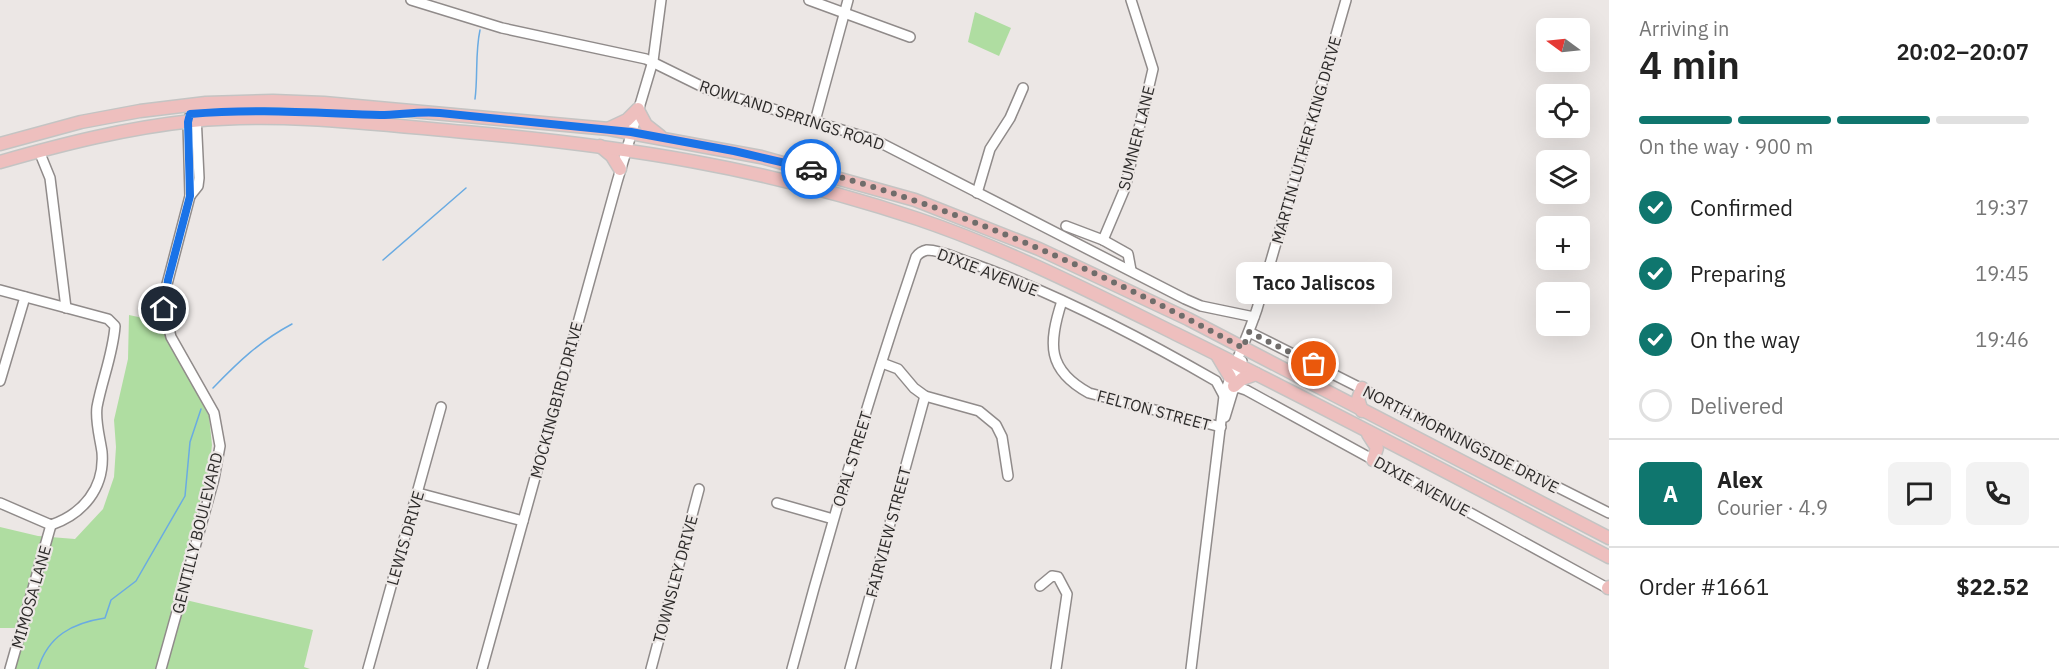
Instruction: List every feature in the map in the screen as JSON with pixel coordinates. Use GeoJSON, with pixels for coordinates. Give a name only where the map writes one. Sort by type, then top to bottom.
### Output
{"type":"FeatureCollection","features":[{"type":"Feature","properties":{"kind":"main road"},"geometry":{"type":"LineString","coordinates":[[17,157],[38,145],[98,126],[305,102],[609,129],[761,157],[835,176],[948,212],[1039,249],[1118,284],[1240,359],[1388,434],[1455,458]]}},
{"type":"Feature","properties":{"kind":"main road"},"geometry":{"type":"LineString","coordinates":[[609,129],[627,120],[638,110],[646,124],[661,137]]}},
{"type":"Feature","properties":{"kind":"main road"},"geometry":{"type":"LineString","coordinates":[[0,144],[120,114],[193,114],[281,118],[383,124],[626,148],[729,167],[796,183],[922,220],[1054,274],[1216,354],[1240,359],[1362,411],[1609,538]]}},
{"type":"Feature","properties":{"kind":"main road"},"geometry":{"type":"LineString","coordinates":[[0,162],[193,114]]}},
{"type":"Feature","properties":{"kind":"main road"},"geometry":{"type":"LineString","coordinates":[[383,124],[410,121],[453,122],[611,137],[631,132]]}},
{"type":"Feature","properties":{"kind":"main road"},"geometry":{"type":"LineString","coordinates":[[0,152],[39,138],[49,130]]}},
{"type":"Feature","properties":{"kind":"main road"},"geometry":{"type":"LineString","coordinates":[[626,148],[632,144],[642,144],[815,176],[835,176]]}},
{"type":"Feature","properties":{"kind":"main road"},"geometry":{"type":"LineString","coordinates":[[599,145],[612,156],[620,169]]}},
{"type":"Feature","properties":{"kind":"main road"},"geometry":{"type":"LineString","coordinates":[[1216,354],[1232,382],[1256,374]]}},
{"type":"Feature","properties":{"kind":"main road"},"geometry":{"type":"LineString","coordinates":[[1240,359],[1256,374],[1609,557]]}},
{"type":"Feature","properties":{"kind":"main road"},"geometry":{"type":"LineString","coordinates":[[1362,388],[1358,399],[1362,411]]}},
{"type":"Feature","properties":{"kind":"main road"},"geometry":{"type":"LineString","coordinates":[[1365,431],[1377,448],[1373,459]]}},
{"type":"Feature","properties":{"kind":"street","name":"ROWLAND SPRINGS ROAD"},"geometry":{"type":"LineString","coordinates":[[411,0],[502,28],[653,61],[697,86],[887,145],[1201,306],[1254,317]]}},
{"type":"Feature","properties":{"kind":"street","name":"MOCKINGBIRD DRIVE"},"geometry":{"type":"LineString","coordinates":[[482,669],[620,169],[653,61],[661,0]]}},
{"type":"Feature","properties":{"kind":"street"},"geometry":{"type":"LineString","coordinates":[[809,0],[843,15],[897,30],[910,37]]}},
{"type":"Feature","properties":{"kind":"street"},"geometry":{"type":"LineString","coordinates":[[815,121],[848,0]]}},
{"type":"Feature","properties":{"kind":"street","name":"SUMNER LANE"},"geometry":{"type":"LineString","coordinates":[[1103,240],[1125,188],[1153,69],[1131,0]]}},
{"type":"Feature","properties":{"kind":"street","name":"MARTIN LUTHER KING DRIVE"},"geometry":{"type":"LineString","coordinates":[[1221,428],[1232,382],[1254,317],[1347,0]]}},
{"type":"Feature","properties":{"kind":"street"},"geometry":{"type":"LineString","coordinates":[[977,193],[990,149],[1010,118],[1023,88]]}},
{"type":"Feature","properties":{"kind":"street","name":"GENTILLY BOULEVARD"},"geometry":{"type":"LineString","coordinates":[[161,669],[214,479],[220,446],[214,413],[171,337],[164,309],[168,280],[190,196],[193,114]]}},
{"type":"Feature","properties":{"kind":"street"},"geometry":{"type":"LineString","coordinates":[[39,151],[50,178],[66,308]]}},
{"type":"Feature","properties":{"kind":"street"},"geometry":{"type":"LineString","coordinates":[[1066,226],[1103,240],[1128,254],[1131,270]]}},
{"type":"Feature","properties":{"kind":"street","name":"DIXIE AVENUE"},"geometry":{"type":"LineString","coordinates":[[920,252],[928,250],[945,254],[1010,278],[1062,301],[1216,381]]}},
{"type":"Feature","properties":{"kind":"street","name":"OPAL STREET"},"geometry":{"type":"LineString","coordinates":[[792,669],[833,519],[916,257],[920,252]]}},
{"type":"Feature","properties":{"kind":"street"},"geometry":{"type":"LineString","coordinates":[[0,290],[108,319],[115,326],[114,342],[97,410],[102,454],[99,480],[89,501],[80,509],[51,525],[0,503]]}},
{"type":"Feature","properties":{"kind":"street"},"geometry":{"type":"LineString","coordinates":[[0,381],[26,297]]}},
{"type":"Feature","properties":{"kind":"street","name":"FELTON STREET"},"geometry":{"type":"LineString","coordinates":[[1062,301],[1054,336],[1053,353],[1058,369],[1075,385],[1089,393],[1122,399],[1162,414],[1221,428]]}},
{"type":"Feature","properties":{"kind":"street","name":"NORTH MORNINGSIDE DRIVE"},"geometry":{"type":"LineString","coordinates":[[1249,332],[1609,513]]}},
{"type":"Feature","properties":{"kind":"street"},"geometry":{"type":"LineString","coordinates":[[882,363],[898,369],[914,388],[925,396],[979,411],[996,425],[1002,437],[1008,476]]}},
{"type":"Feature","properties":{"kind":"street"},"geometry":{"type":"LineString","coordinates":[[1216,381],[1232,382]]}},
{"type":"Feature","properties":{"kind":"street"},"geometry":{"type":"LineString","coordinates":[[1216,381],[1224,396]]}},
{"type":"Feature","properties":{"kind":"street","name":"MARTIN LUTHER KING DRIVE"},"geometry":{"type":"LineString","coordinates":[[1191,669],[1224,396],[1232,382]]}},
{"type":"Feature","properties":{"kind":"street","name":"DIXIE AVENUE"},"geometry":{"type":"LineString","coordinates":[[1232,382],[1609,588]]}},
{"type":"Feature","properties":{"kind":"street","name":"FAIRVIEW STREET"},"geometry":{"type":"LineString","coordinates":[[850,669],[925,396]]}},
{"type":"Feature","properties":{"kind":"street","name":"LEWIS DRIVE"},"geometry":{"type":"LineString","coordinates":[[368,669],[441,407]]}},
{"type":"Feature","properties":{"kind":"street","name":"TOWNSLEY DRIVE"},"geometry":{"type":"LineString","coordinates":[[651,669],[699,489]]}},
{"type":"Feature","properties":{"kind":"street"},"geometry":{"type":"LineString","coordinates":[[418,493],[523,521]]}},
{"type":"Feature","properties":{"kind":"street"},"geometry":{"type":"LineString","coordinates":[[777,503],[833,519]]}},
{"type":"Feature","properties":{"kind":"street","name":"MIMOSA LANE"},"geometry":{"type":"LineString","coordinates":[[10,669],[51,525]]}},
{"type":"Feature","properties":{"kind":"street"},"geometry":{"type":"LineString","coordinates":[[1040,586],[1052,576],[1058,577],[1067,594],[1056,669]]}},
{"type":"Feature","properties":{"kind":"green space"},"geometry":{"type":"Polygon","coordinates":[[[975,12],[1011,28],[999,56],[968,42],[975,12]]]}},
{"type":"Feature","properties":{"kind":"green space"},"geometry":{"type":"Polygon","coordinates":[[[129,315],[162,322],[168,339],[209,416],[212,445],[209,470],[173,597],[313,630],[304,667],[310,669],[10,669],[20,628],[0,628],[0,527],[38,536],[75,539],[103,509],[114,477],[116,447],[114,420],[128,359],[129,315]]]}},
{"type":"Feature","properties":{"kind":"waterway"},"geometry":{"type":"LineString","coordinates":[[475,99],[480,30]]}},
{"type":"Feature","properties":{"kind":"waterway"},"geometry":{"type":"LineString","coordinates":[[383,260],[466,188]]}},
{"type":"Feature","properties":{"kind":"waterway"},"geometry":{"type":"LineString","coordinates":[[213,388],[250,353],[292,324]]}},
{"type":"Feature","properties":{"kind":"waterway"},"geometry":{"type":"LineString","coordinates":[[38,669],[42,658],[55,640],[82,623],[105,618],[111,600],[136,581],[185,496],[190,442],[201,409]]}},
{"type":"Feature","properties":{"kind":"way so far"},"geometry":{"type":"LineString","coordinates":[[811,169],[915,200],[1015,238],[1118,284],[1243,348],[1249,332],[1314,364]]}},
{"type":"Feature","properties":{"kind":"place","name":"Taco Jaliscos"},"geometry":{"type":"Point","coordinates":[1314,364]}},
{"type":"Feature","properties":{"kind":"route"},"geometry":{"type":"LineString","coordinates":[[164,309],[164,297],[190,196],[188,122],[190,114],[285,110],[381,115],[420,111],[631,132],[734,151],[811,169]]}}]}
